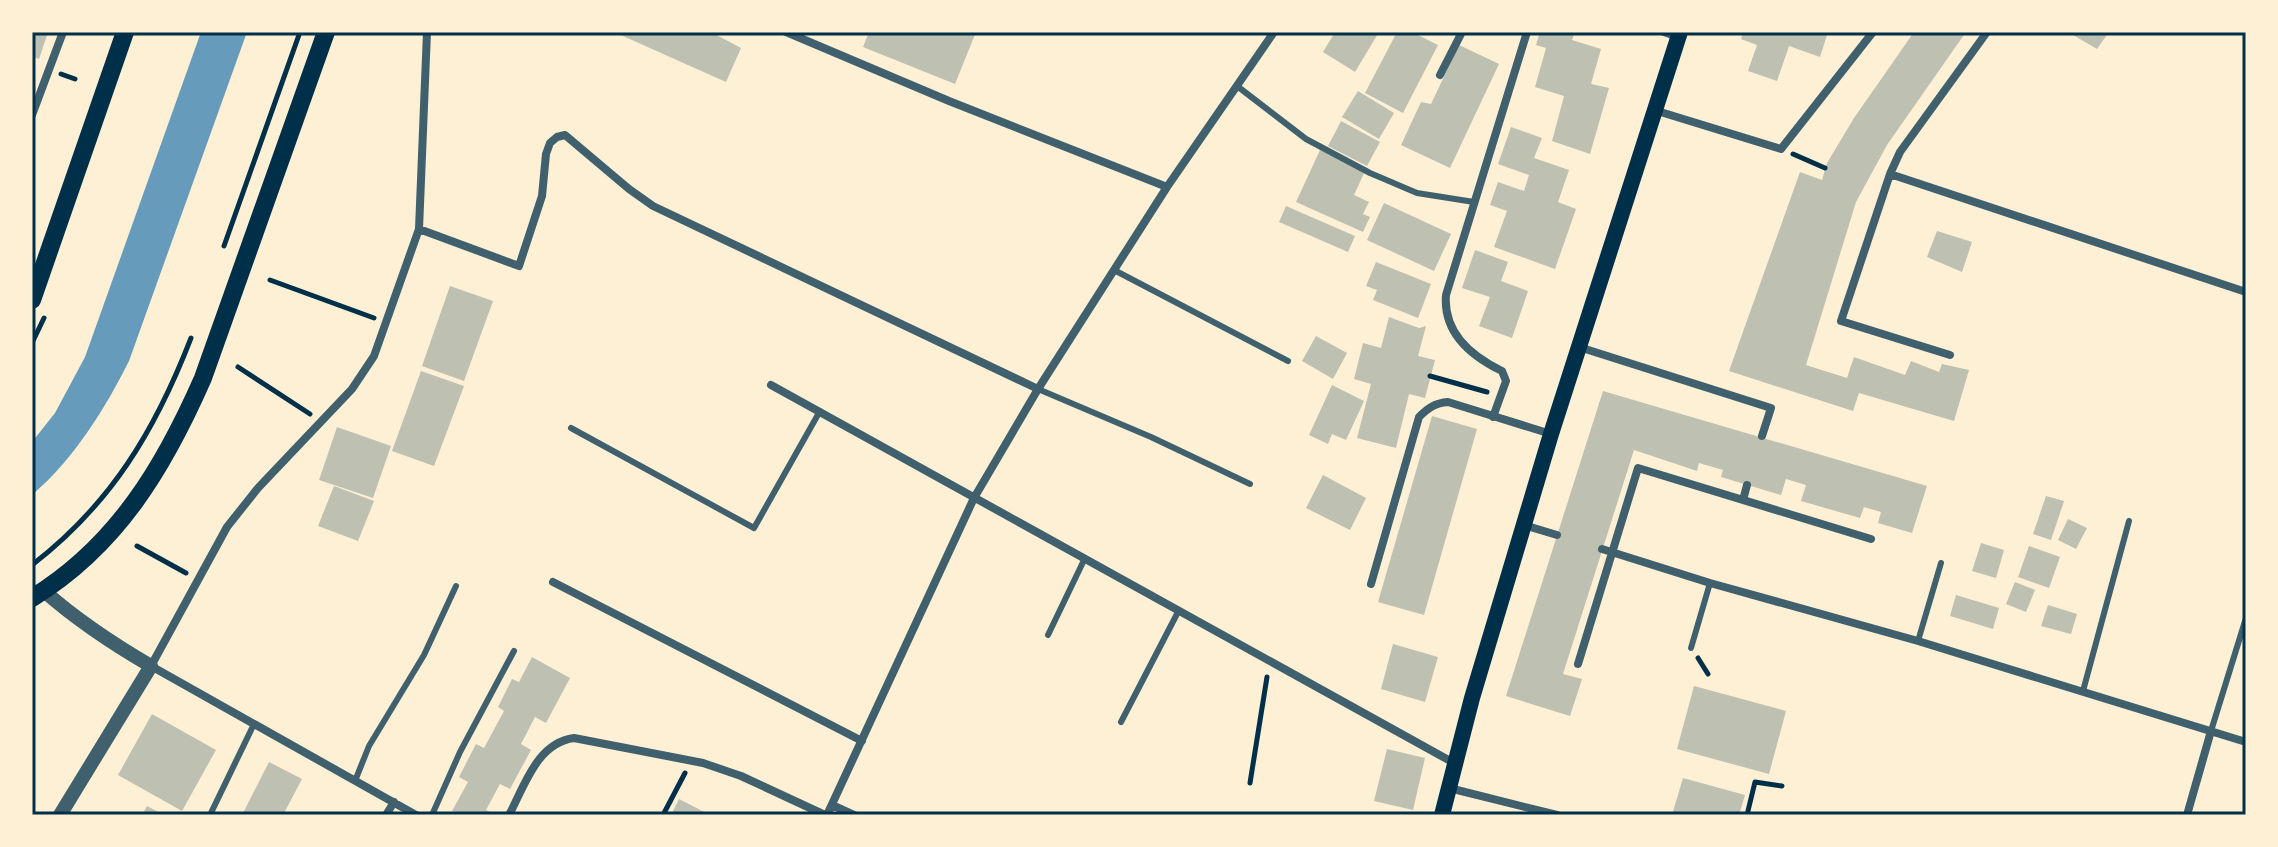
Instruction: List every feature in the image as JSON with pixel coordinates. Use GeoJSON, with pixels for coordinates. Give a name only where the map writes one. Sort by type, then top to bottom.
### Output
{"type":"FeatureCollection","features":[{"type":"Feature","properties":{"kind":"main road"},"geometry":{"type":"LineString","coordinates":[[32,300],[125,32]]}},
{"type":"Feature","properties":{"kind":"main road"},"geometry":{"type":"LineString","coordinates":[[38,595],[94,551],[117,527],[155,475],[183,423],[203,378],[326,32]]}},
{"type":"Feature","properties":{"kind":"main road"},"geometry":{"type":"LineString","coordinates":[[1442,815],[1454,763],[1551,434],[1654,110],[1674,34]]}},
{"type":"Feature","properties":{"kind":"street"},"geometry":{"type":"LineString","coordinates":[[32,115],[36,90],[63,32]]}},
{"type":"Feature","properties":{"kind":"street"},"geometry":{"type":"LineString","coordinates":[[60,815],[151,666],[227,527],[258,488],[352,389],[374,356],[419,229],[427,32]]}},
{"type":"Feature","properties":{"kind":"street"},"geometry":{"type":"LineString","coordinates":[[786,32],[949,101],[1167,187]]}},
{"type":"Feature","properties":{"kind":"street"},"geometry":{"type":"LineString","coordinates":[[509,815],[541,756],[550,746],[563,740],[588,739],[691,761],[741,776],[826,815],[974,498],[1038,389],[1167,187],[1274,32]]}},
{"type":"Feature","properties":{"kind":"street"},"geometry":{"type":"LineString","coordinates":[[1440,75],[1462,32]]}},
{"type":"Feature","properties":{"kind":"street"},"geometry":{"type":"LineString","coordinates":[[1493,417],[1506,381],[1502,371],[1489,365],[1456,336],[1445,311],[1446,295],[1527,32]]}},
{"type":"Feature","properties":{"kind":"street"},"geometry":{"type":"LineString","coordinates":[[1654,110],[1781,149],[1873,32]]}},
{"type":"Feature","properties":{"kind":"street"},"geometry":{"type":"LineString","coordinates":[[1950,355],[1841,321],[1890,174],[1913,132],[1987,32]]}},
{"type":"Feature","properties":{"kind":"street"},"geometry":{"type":"LineString","coordinates":[[419,229],[519,266],[542,196],[546,154],[550,143],[565,135],[653,206],[1038,389]]}},
{"type":"Feature","properties":{"kind":"street"},"geometry":{"type":"LineString","coordinates":[[1890,174],[2246,292]]}},
{"type":"Feature","properties":{"kind":"street"},"geometry":{"type":"LineString","coordinates":[[1579,346],[1771,408],[1762,436]]}},
{"type":"Feature","properties":{"kind":"street"},"geometry":{"type":"LineString","coordinates":[[771,385],[1454,763]]}},
{"type":"Feature","properties":{"kind":"street"},"geometry":{"type":"LineString","coordinates":[[1371,584],[1419,417],[1438,403],[1448,402],[1551,434]]}},
{"type":"Feature","properties":{"kind":"street"},"geometry":{"type":"LineString","coordinates":[[1578,664],[1638,468],[1871,539]]}},
{"type":"Feature","properties":{"kind":"street"},"geometry":{"type":"LineString","coordinates":[[1743,500],[1747,485]]}},
{"type":"Feature","properties":{"kind":"street"},"geometry":{"type":"LineString","coordinates":[[1524,525],[1557,535]]}},
{"type":"Feature","properties":{"kind":"street"},"geometry":{"type":"LineString","coordinates":[[1602,549],[1710,583],[1918,641],[2246,742]]}},
{"type":"Feature","properties":{"kind":"street"},"geometry":{"type":"LineString","coordinates":[[553,582],[862,741]]}},
{"type":"Feature","properties":{"kind":"street"},"geometry":{"type":"LineString","coordinates":[[38,595],[113,644],[416,815]]}},
{"type":"Feature","properties":{"kind":"street"},"geometry":{"type":"LineString","coordinates":[[2187,815],[2211,731]]}},
{"type":"Feature","properties":{"kind":"street"},"geometry":{"type":"LineString","coordinates":[[1448,788],[1557,815]]}},
{"type":"Feature","properties":{"kind":"street"},"geometry":{"type":"LineString","coordinates":[[386,815],[394,802]]}},
{"type":"Feature","properties":{"kind":"street"},"geometry":{"type":"LineString","coordinates":[[832,805],[854,815]]}},
{"type":"Feature","properties":{"kind":"lane"},"geometry":{"type":"LineString","coordinates":[[1237,86],[1306,139],[1370,173],[1417,193],[1474,202]]}},
{"type":"Feature","properties":{"kind":"lane"},"geometry":{"type":"LineString","coordinates":[[1114,270],[1288,361]]}},
{"type":"Feature","properties":{"kind":"lane"},"geometry":{"type":"LineString","coordinates":[[1038,389],[1151,437],[1250,484]]}},
{"type":"Feature","properties":{"kind":"lane"},"geometry":{"type":"LineString","coordinates":[[571,428],[754,528],[820,411]]}},
{"type":"Feature","properties":{"kind":"lane"},"geometry":{"type":"LineString","coordinates":[[2083,691],[2129,521]]}},
{"type":"Feature","properties":{"kind":"lane"},"geometry":{"type":"LineString","coordinates":[[1048,635],[1085,558]]}},
{"type":"Feature","properties":{"kind":"lane"},"geometry":{"type":"LineString","coordinates":[[1918,641],[1941,563]]}},
{"type":"Feature","properties":{"kind":"lane"},"geometry":{"type":"LineString","coordinates":[[1691,648],[1710,583]]}},
{"type":"Feature","properties":{"kind":"lane"},"geometry":{"type":"LineString","coordinates":[[355,781],[369,746],[424,655],[456,586]]}},
{"type":"Feature","properties":{"kind":"lane"},"geometry":{"type":"LineString","coordinates":[[1121,722],[1179,610]]}},
{"type":"Feature","properties":{"kind":"lane"},"geometry":{"type":"LineString","coordinates":[[2211,731],[2246,618]]}},
{"type":"Feature","properties":{"kind":"lane"},"geometry":{"type":"LineString","coordinates":[[432,815],[460,752],[514,651]]}},
{"type":"Feature","properties":{"kind":"lane"},"geometry":{"type":"LineString","coordinates":[[210,815],[254,724]]}},
{"type":"Feature","properties":{"kind":"path"},"geometry":{"type":"LineString","coordinates":[[223,250],[300,32]]}},
{"type":"Feature","properties":{"kind":"path"},"geometry":{"type":"LineString","coordinates":[[1781,149],[1825,168]]}},
{"type":"Feature","properties":{"kind":"path"},"geometry":{"type":"LineString","coordinates":[[270,280],[386,322]]}},
{"type":"Feature","properties":{"kind":"path"},"geometry":{"type":"LineString","coordinates":[[32,565],[83,522],[129,465],[160,409],[193,335]]}},
{"type":"Feature","properties":{"kind":"path"},"geometry":{"type":"LineString","coordinates":[[238,367],[321,421]]}},
{"type":"Feature","properties":{"kind":"path"},"geometry":{"type":"LineString","coordinates":[[1430,376],[1501,396]]}},
{"type":"Feature","properties":{"kind":"path"},"geometry":{"type":"LineString","coordinates":[[137,546],[197,579]]}},
{"type":"Feature","properties":{"kind":"path"},"geometry":{"type":"LineString","coordinates":[[1250,783],[1270,661]]}},
{"type":"Feature","properties":{"kind":"path"},"geometry":{"type":"LineString","coordinates":[[663,815],[691,761]]}},
{"type":"Feature","properties":{"kind":"path"},"geometry":{"type":"LineString","coordinates":[[1747,815],[1755,782],[1782,786]]}},
{"type":"Feature","properties":{"kind":"water"},"geometry":{"type":"Polygon","coordinates":[[[201,32],[247,32],[129,361],[87,432],[62,466],[32,495],[32,442],[55,413],[85,357],[201,32]]]}},
{"type":"Feature","properties":{"kind":"building"},"geometry":{"type":"Polygon","coordinates":[[[32,32],[48,32],[39,59],[32,56],[32,32]]]}},
{"type":"Feature","properties":{"kind":"building"},"geometry":{"type":"Polygon","coordinates":[[[614,32],[711,32],[741,48],[726,82],[614,32]]]}},
{"type":"Feature","properties":{"kind":"building"},"geometry":{"type":"Polygon","coordinates":[[[869,32],[976,32],[955,84],[863,47],[869,32]]]}},
{"type":"Feature","properties":{"kind":"building"},"geometry":{"type":"Polygon","coordinates":[[[1335,32],[1379,32],[1355,72],[1323,52],[1335,32]]]}},
{"type":"Feature","properties":{"kind":"building"},"geometry":{"type":"Polygon","coordinates":[[[1397,32],[1412,32],[1438,45],[1403,113],[1365,93],[1397,32]]]}},
{"type":"Feature","properties":{"kind":"building"},"geometry":{"type":"Polygon","coordinates":[[[1540,32],[1575,32],[1572,40],[1601,49],[1591,84],[1609,88],[1590,154],[1552,141],[1564,96],[1535,87],[1546,48],[1536,45],[1540,32]]]}},
{"type":"Feature","properties":{"kind":"building"},"geometry":{"type":"Polygon","coordinates":[[[1743,32],[1828,32],[1820,57],[1789,46],[1777,81],[1748,71],[1757,45],[1741,39],[1743,32]]]}},
{"type":"Feature","properties":{"kind":"building"},"geometry":{"type":"Polygon","coordinates":[[[1914,32],[1966,32],[1887,145],[1856,202],[1806,365],[1847,378],[1854,357],[1905,375],[1911,361],[1939,372],[1942,364],[1969,370],[1954,421],[1859,393],[1853,411],[1729,371],[1800,172],[1822,180],[1827,163],[1854,118],[1914,32]]]}},
{"type":"Feature","properties":{"kind":"building"},"geometry":{"type":"Polygon","coordinates":[[[2068,32],[2109,32],[2097,49],[2068,32]]]}},
{"type":"Feature","properties":{"kind":"building"},"geometry":{"type":"Polygon","coordinates":[[[1459,45],[1499,64],[1450,168],[1401,145],[1421,102],[1431,104],[1459,45]]]}},
{"type":"Feature","properties":{"kind":"building"},"geometry":{"type":"Polygon","coordinates":[[[1358,91],[1394,113],[1379,139],[1342,117],[1358,91]]]}},
{"type":"Feature","properties":{"kind":"building"},"geometry":{"type":"Polygon","coordinates":[[[1341,121],[1380,142],[1367,166],[1328,146],[1341,121]]]}},
{"type":"Feature","properties":{"kind":"building"},"geometry":{"type":"Polygon","coordinates":[[[1511,127],[1542,138],[1534,158],[1569,170],[1558,202],[1576,209],[1555,269],[1494,247],[1507,211],[1490,205],[1498,182],[1524,191],[1529,175],[1498,164],[1511,127]]]}},
{"type":"Feature","properties":{"kind":"building"},"geometry":{"type":"Polygon","coordinates":[[[1320,150],[1365,171],[1354,195],[1369,202],[1363,214],[1370,217],[1363,232],[1296,202],[1320,150]]]}},
{"type":"Feature","properties":{"kind":"building"},"geometry":{"type":"Polygon","coordinates":[[[1384,203],[1451,234],[1434,271],[1367,240],[1384,203]]]}},
{"type":"Feature","properties":{"kind":"building"},"geometry":{"type":"Polygon","coordinates":[[[1286,206],[1355,236],[1348,252],[1279,222],[1286,206]]]}},
{"type":"Feature","properties":{"kind":"building"},"geometry":{"type":"Polygon","coordinates":[[[1937,231],[1972,242],[1962,272],[1927,257],[1937,231]]]}},
{"type":"Feature","properties":{"kind":"building"},"geometry":{"type":"Polygon","coordinates":[[[1475,250],[1508,262],[1501,281],[1528,291],[1512,338],[1479,326],[1490,297],[1462,288],[1475,250]]]}},
{"type":"Feature","properties":{"kind":"building"},"geometry":{"type":"Polygon","coordinates":[[[1376,262],[1431,284],[1418,318],[1373,300],[1377,290],[1366,286],[1376,262]]]}},
{"type":"Feature","properties":{"kind":"building"},"geometry":{"type":"Polygon","coordinates":[[[450,286],[493,301],[464,381],[422,366],[450,286]]]}},
{"type":"Feature","properties":{"kind":"building"},"geometry":{"type":"Polygon","coordinates":[[[1389,317],[1419,328],[1426,326],[1418,356],[1435,360],[1425,398],[1409,394],[1396,448],[1357,438],[1371,384],[1354,379],[1363,343],[1381,348],[1389,317]]]}},
{"type":"Feature","properties":{"kind":"building"},"geometry":{"type":"Polygon","coordinates":[[[1316,336],[1347,353],[1333,379],[1302,361],[1316,336]]]}},
{"type":"Feature","properties":{"kind":"building"},"geometry":{"type":"Polygon","coordinates":[[[421,371],[464,386],[434,466],[392,451],[421,371]]]}},
{"type":"Feature","properties":{"kind":"building"},"geometry":{"type":"Polygon","coordinates":[[[1332,385],[1364,401],[1346,440],[1332,434],[1328,444],[1309,435],[1332,385]]]}},
{"type":"Feature","properties":{"kind":"building"},"geometry":{"type":"Polygon","coordinates":[[[1603,391],[1927,486],[1912,533],[1878,523],[1881,512],[1864,507],[1860,518],[1801,501],[1806,485],[1786,479],[1781,495],[1721,477],[1723,470],[1699,463],[1697,471],[1634,450],[1563,674],[1582,679],[1570,716],[1506,696],[1603,391]]]}},
{"type":"Feature","properties":{"kind":"building"},"geometry":{"type":"Polygon","coordinates":[[[1432,416],[1477,429],[1424,615],[1378,602],[1432,416]]]}},
{"type":"Feature","properties":{"kind":"building"},"geometry":{"type":"Polygon","coordinates":[[[337,427],[391,446],[373,498],[319,480],[337,427]]]}},
{"type":"Feature","properties":{"kind":"building"},"geometry":{"type":"Polygon","coordinates":[[[1323,475],[1366,498],[1350,530],[1306,508],[1323,475]]]}},
{"type":"Feature","properties":{"kind":"building"},"geometry":{"type":"Polygon","coordinates":[[[334,486],[374,501],[358,541],[318,526],[334,486]]]}},
{"type":"Feature","properties":{"kind":"building"},"geometry":{"type":"Polygon","coordinates":[[[2046,496],[2064,501],[2051,540],[2033,534],[2046,496]]]}},
{"type":"Feature","properties":{"kind":"building"},"geometry":{"type":"Polygon","coordinates":[[[2068,519],[2087,528],[2076,549],[2058,540],[2068,519]]]}},
{"type":"Feature","properties":{"kind":"building"},"geometry":{"type":"Polygon","coordinates":[[[1981,543],[2004,550],[1996,578],[1972,571],[1981,543]]]}},
{"type":"Feature","properties":{"kind":"building"},"geometry":{"type":"Polygon","coordinates":[[[2029,546],[2060,557],[2049,588],[2018,577],[2029,546]]]}},
{"type":"Feature","properties":{"kind":"building"},"geometry":{"type":"Polygon","coordinates":[[[2015,582],[2035,590],[2026,612],[2006,604],[2015,582]]]}},
{"type":"Feature","properties":{"kind":"building"},"geometry":{"type":"Polygon","coordinates":[[[1956,595],[1999,608],[1993,629],[1950,616],[1956,595]]]}},
{"type":"Feature","properties":{"kind":"building"},"geometry":{"type":"Polygon","coordinates":[[[2048,605],[2077,614],[2071,634],[2041,626],[2048,605]]]}},
{"type":"Feature","properties":{"kind":"building"},"geometry":{"type":"Polygon","coordinates":[[[1393,644],[1438,657],[1425,702],[1381,689],[1393,644]]]}},
{"type":"Feature","properties":{"kind":"building"},"geometry":{"type":"Polygon","coordinates":[[[532,657],[570,678],[546,723],[535,717],[521,744],[531,750],[510,789],[500,784],[486,810],[497,815],[460,815],[452,811],[468,782],[459,777],[476,744],[484,748],[504,711],[498,707],[512,679],[519,682],[532,657]]]}},
{"type":"Feature","properties":{"kind":"building"},"geometry":{"type":"Polygon","coordinates":[[[1694,686],[1786,711],[1769,774],[1677,749],[1694,686]]]}},
{"type":"Feature","properties":{"kind":"building"},"geometry":{"type":"Polygon","coordinates":[[[152,714],[216,750],[182,811],[118,775],[152,714]]]}},
{"type":"Feature","properties":{"kind":"building"},"geometry":{"type":"Polygon","coordinates":[[[1387,749],[1425,758],[1413,810],[1374,801],[1387,749]]]}},
{"type":"Feature","properties":{"kind":"building"},"geometry":{"type":"Polygon","coordinates":[[[269,762],[302,779],[283,815],[242,815],[269,762]]]}},
{"type":"Feature","properties":{"kind":"building"},"geometry":{"type":"Polygon","coordinates":[[[1683,778],[1745,795],[1739,815],[1672,815],[1683,778]]]}},
{"type":"Feature","properties":{"kind":"building"},"geometry":{"type":"Polygon","coordinates":[[[679,799],[710,815],[671,815],[679,799]]]}},
{"type":"Feature","properties":{"kind":"building"},"geometry":{"type":"Polygon","coordinates":[[[147,806],[164,815],[142,815],[147,806]]]}}]}
